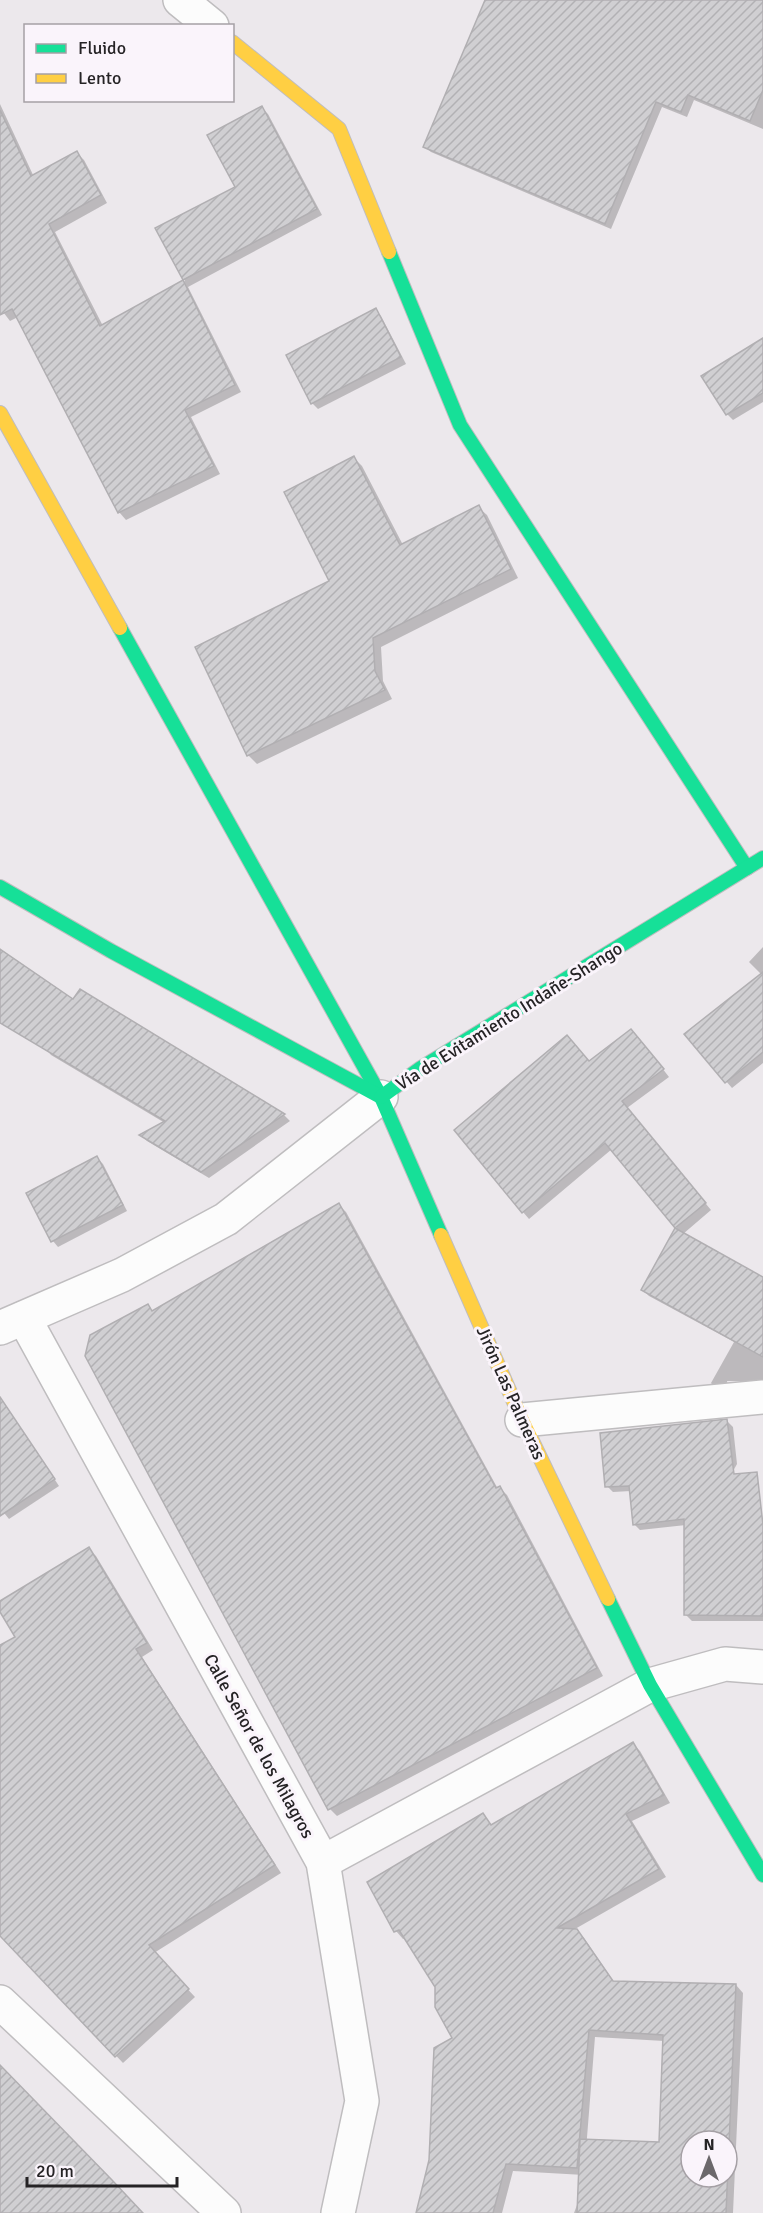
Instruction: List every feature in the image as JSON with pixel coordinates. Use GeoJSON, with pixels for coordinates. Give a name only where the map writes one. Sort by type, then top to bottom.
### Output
{"type":"FeatureCollection","features":[{"type":"Feature","properties":{"kind":"street"},"geometry":{"type":"LineString","coordinates":[[180,0],[210,24]]}},
{"type":"Feature","properties":{"kind":"street"},"geometry":{"type":"LineString","coordinates":[[234,44],[339,129],[460,425],[747,868]]}},
{"type":"Feature","properties":{"kind":"street","name":"Jirón Las Palmeras"},"geometry":{"type":"LineString","coordinates":[[0,413],[381,1097],[522,1420],[650,1685],[763,1875]]}},
{"type":"Feature","properties":{"kind":"street","name":"Vía de Evitamiento Indañe-Shango"},"geometry":{"type":"LineString","coordinates":[[0,887],[111,951],[381,1097],[421,1068],[763,858]]}},
{"type":"Feature","properties":{"kind":"street"},"geometry":{"type":"LineString","coordinates":[[12,1323],[122,1275],[225,1219],[381,1097]]}},
{"type":"Feature","properties":{"kind":"street","name":"Calle Señor de los Milagros"},"geometry":{"type":"LineString","coordinates":[[12,1323],[322,1862],[362,2101],[338,2213]]}},
{"type":"Feature","properties":{"kind":"street"},"geometry":{"type":"LineString","coordinates":[[522,1420],[763,1397]]}},
{"type":"Feature","properties":{"kind":"street"},"geometry":{"type":"LineString","coordinates":[[322,1862],[650,1685],[725,1664],[763,1667]]}},
{"type":"Feature","properties":{"kind":"street"},"geometry":{"type":"LineString","coordinates":[[0,2002],[224,2213]]}},
{"type":"Feature","properties":{"kind":"building"},"geometry":{"type":"Polygon","coordinates":[[[485,0],[763,0],[763,90],[750,121],[688,95],[681,112],[656,102],[605,224],[423,147],[485,0]]]}},
{"type":"Feature","properties":{"kind":"building"},"geometry":{"type":"Polygon","coordinates":[[[262,106],[317,209],[183,280],[155,228],[235,187],[207,135],[262,106]]]}},
{"type":"Feature","properties":{"kind":"building"},"geometry":{"type":"Polygon","coordinates":[[[0,110],[31,176],[77,151],[101,195],[49,224],[100,326],[183,280],[235,385],[185,410],[214,466],[118,513],[12,309],[0,315],[0,110]]]}},
{"type":"Feature","properties":{"kind":"building"},"geometry":{"type":"Polygon","coordinates":[[[376,308],[401,357],[311,404],[286,355],[376,308]]]}},
{"type":"Feature","properties":{"kind":"building"},"geometry":{"type":"Polygon","coordinates":[[[763,338],[763,393],[726,415],[701,376],[763,338]]]}},
{"type":"Feature","properties":{"kind":"building"},"geometry":{"type":"Polygon","coordinates":[[[354,456],[400,545],[479,505],[511,569],[373,638],[375,671],[385,690],[247,756],[195,647],[329,581],[284,492],[354,456]]]}},
{"type":"Feature","properties":{"kind":"building"},"geometry":{"type":"Polygon","coordinates":[[[0,949],[73,999],[80,989],[285,1114],[201,1172],[139,1135],[165,1121],[0,1023],[0,949]]]}},
{"type":"Feature","properties":{"kind":"building"},"geometry":{"type":"Polygon","coordinates":[[[763,972],[763,1052],[725,1083],[684,1034],[763,972]]]}},
{"type":"Feature","properties":{"kind":"building"},"geometry":{"type":"Polygon","coordinates":[[[631,1029],[664,1069],[622,1101],[706,1203],[675,1228],[605,1143],[522,1213],[454,1130],[567,1035],[589,1061],[631,1029]]]}},
{"type":"Feature","properties":{"kind":"building"},"geometry":{"type":"Polygon","coordinates":[[[97,1156],[123,1205],[51,1242],[26,1193],[97,1156]]]}},
{"type":"Feature","properties":{"kind":"building"},"geometry":{"type":"Polygon","coordinates":[[[339,1203],[496,1488],[500,1486],[597,1668],[328,1810],[85,1356],[90,1335],[148,1304],[152,1311],[339,1203]]]}},
{"type":"Feature","properties":{"kind":"building"},"geometry":{"type":"Polygon","coordinates":[[[675,1228],[763,1277],[763,1357],[641,1290],[675,1228]]]}},
{"type":"Feature","properties":{"kind":"building"},"geometry":{"type":"Polygon","coordinates":[[[0,1397],[55,1479],[0,1516],[0,1397]]]}},
{"type":"Feature","properties":{"kind":"building"},"geometry":{"type":"Polygon","coordinates":[[[727,1419],[734,1474],[757,1472],[763,1525],[763,1616],[684,1615],[684,1519],[633,1525],[629,1486],[605,1487],[600,1433],[727,1419]]]}},
{"type":"Feature","properties":{"kind":"building"},"geometry":{"type":"Polygon","coordinates":[[[89,1547],[147,1643],[136,1649],[275,1865],[149,1945],[189,1989],[115,2057],[0,1936],[0,1645],[15,1637],[0,1612],[0,1601],[89,1547]]]}},
{"type":"Feature","properties":{"kind":"building"},"geometry":{"type":"Polygon","coordinates":[[[633,1742],[664,1795],[626,1814],[659,1869],[557,1928],[577,1929],[613,1981],[736,1984],[730,2129],[679,2129],[679,2189],[727,2189],[726,2213],[577,2213],[580,2139],[659,2142],[663,2035],[589,2030],[577,2168],[506,2164],[493,2213],[416,2213],[429,2160],[434,2048],[452,2038],[435,2007],[435,1987],[399,1930],[394,1932],[367,1882],[483,1813],[491,1825],[633,1742]]]}},
{"type":"Feature","properties":{"kind":"building"},"geometry":{"type":"Polygon","coordinates":[[[0,2065],[112,2180],[143,2213],[0,2213],[0,2065]]]}},
{"type":"Feature","properties":{"kind":"traffic: fast"},"geometry":{"type":"LineString","coordinates":[[389,252],[460,425],[747,868]]}},
{"type":"Feature","properties":{"kind":"traffic: fast"},"geometry":{"type":"LineString","coordinates":[[120,628],[381,1097],[441,1235]]}},
{"type":"Feature","properties":{"kind":"traffic: fast"},"geometry":{"type":"LineString","coordinates":[[381,1097],[421,1068],[763,858]]}},
{"type":"Feature","properties":{"kind":"traffic: fast"},"geometry":{"type":"LineString","coordinates":[[0,887],[111,951],[381,1097]]}},
{"type":"Feature","properties":{"kind":"traffic: fast"},"geometry":{"type":"LineString","coordinates":[[608,1599],[650,1685],[763,1875]]}},
{"type":"Feature","properties":{"kind":"traffic: slow"},"geometry":{"type":"LineString","coordinates":[[234,44],[339,129],[389,252]]}},
{"type":"Feature","properties":{"kind":"traffic: slow"},"geometry":{"type":"LineString","coordinates":[[0,413],[120,628]]}},
{"type":"Feature","properties":{"kind":"traffic: slow"},"geometry":{"type":"LineString","coordinates":[[441,1235],[522,1420],[608,1599]]}}]}
